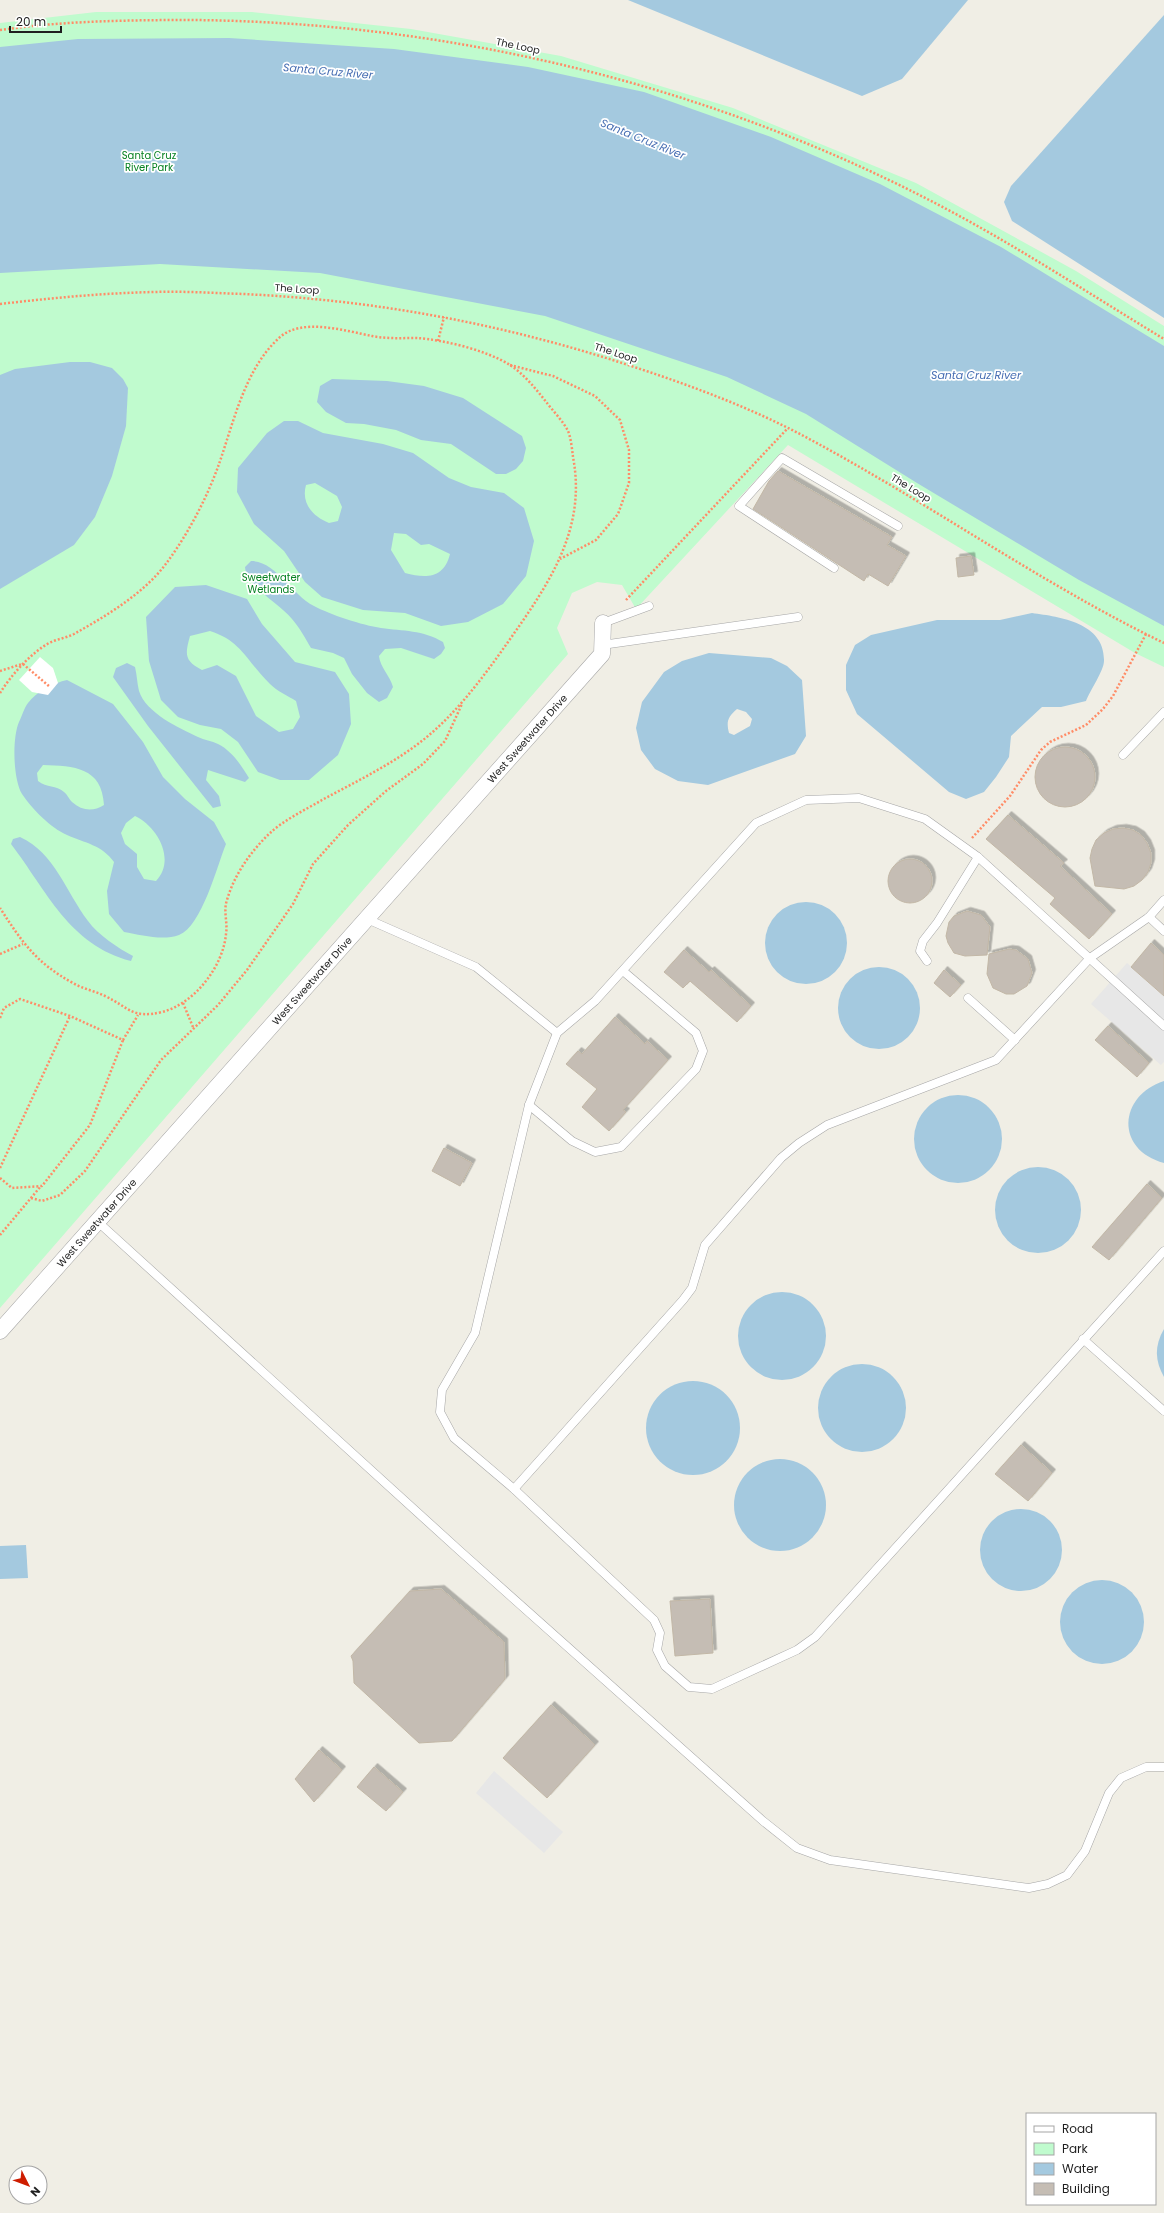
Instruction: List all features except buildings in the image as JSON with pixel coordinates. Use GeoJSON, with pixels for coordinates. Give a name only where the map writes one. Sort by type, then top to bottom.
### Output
{"type":"FeatureCollection","features":[{"type":"Feature","properties":{"kind":"street","name":"West Sweetwater Drive"},"geometry":{"type":"LineString","coordinates":[[0,1331],[602,654],[603,623]]}},
{"type":"Feature","properties":{"kind":"lane"},"geometry":{"type":"LineString","coordinates":[[834,568],[739,506],[782,458],[898,526]]}},
{"type":"Feature","properties":{"kind":"lane"},"geometry":{"type":"LineString","coordinates":[[603,623],[649,606]]}},
{"type":"Feature","properties":{"kind":"lane"},"geometry":{"type":"LineString","coordinates":[[602,645],[798,617]]}},
{"type":"Feature","properties":{"kind":"lane"},"geometry":{"type":"LineString","coordinates":[[1122,755],[1164,712]]}},
{"type":"Feature","properties":{"kind":"lane"},"geometry":{"type":"LineString","coordinates":[[1164,1026],[978,857],[925,818],[859,798],[806,800],[756,823],[595,1001],[557,1033],[528,1104],[475,1333],[442,1390],[440,1412],[454,1438],[514,1489],[654,1620],[660,1633],[657,1650],[665,1666],[689,1687],[712,1689],[797,1650],[815,1636],[1164,1251]]}},
{"type":"Feature","properties":{"kind":"lane"},"geometry":{"type":"LineString","coordinates":[[927,961],[920,952],[923,941],[937,923],[978,857]]}},
{"type":"Feature","properties":{"kind":"lane"},"geometry":{"type":"LineString","coordinates":[[514,1489],[692,1288],[699,1260],[705,1245],[781,1158],[798,1143],[827,1125],[996,1060],[1090,958],[1149,917],[1164,900]]}},
{"type":"Feature","properties":{"kind":"lane"},"geometry":{"type":"LineString","coordinates":[[1149,917],[1164,931]]}},
{"type":"Feature","properties":{"kind":"lane"},"geometry":{"type":"LineString","coordinates":[[367,919],[476,967],[557,1033]]}},
{"type":"Feature","properties":{"kind":"lane"},"geometry":{"type":"LineString","coordinates":[[528,1104],[572,1141],[595,1152],[621,1147],[696,1069],[703,1052],[696,1033],[623,971]]}},
{"type":"Feature","properties":{"kind":"lane"},"geometry":{"type":"LineString","coordinates":[[968,998],[1015,1040]]}},
{"type":"Feature","properties":{"kind":"lane"},"geometry":{"type":"LineString","coordinates":[[98,1222],[500,1587],[763,1821],[797,1848],[830,1860],[913,1872],[1029,1888],[1048,1884],[1066,1874],[1085,1851],[1109,1793],[1121,1778],[1146,1767],[1164,1767]]}},
{"type":"Feature","properties":{"kind":"lane"},"geometry":{"type":"LineString","coordinates":[[1084,1339],[1164,1410]]}},
{"type":"Feature","properties":{"kind":"path","name":"The Loop"},"geometry":{"type":"LineString","coordinates":[[0,30],[79,22],[154,20],[286,23],[350,28],[443,40],[589,70],[714,108],[860,167],[934,202],[977,226],[1164,338]]}},
{"type":"Feature","properties":{"kind":"path","name":"The Loop"},"geometry":{"type":"LineString","coordinates":[[0,304],[65,297],[157,292],[198,292],[309,297],[444,317],[556,342],[653,373],[722,400],[811,440],[901,491],[1008,556],[1164,643]]}},
{"type":"Feature","properties":{"kind":"path"},"geometry":{"type":"LineString","coordinates":[[438,341],[444,317]]}},
{"type":"Feature","properties":{"kind":"path"},"geometry":{"type":"LineString","coordinates":[[0,693],[23,664],[52,641],[68,637],[107,614],[155,578],[197,512],[217,469],[227,436],[258,361],[283,333],[316,326],[344,329],[377,337],[438,341],[475,350],[509,364],[553,376],[594,396],[620,420],[629,450],[629,483],[618,514],[596,540],[559,560]]}},
{"type":"Feature","properties":{"kind":"path"},"geometry":{"type":"LineString","coordinates":[[0,908],[23,944],[41,962],[74,984],[104,995],[138,1015],[165,1011],[183,1003],[207,980],[223,950],[227,931],[225,904],[242,867],[271,832],[305,810],[400,756],[428,737],[463,702],[530,610],[567,544],[572,522],[577,477],[569,433],[532,385],[509,364]]}},
{"type":"Feature","properties":{"kind":"path"},"geometry":{"type":"LineString","coordinates":[[624,602],[787,429]]}},
{"type":"Feature","properties":{"kind":"path"},"geometry":{"type":"LineString","coordinates":[[964,847],[1010,796],[1041,750],[1050,742],[1086,725],[1103,709],[1113,696],[1146,634]]}},
{"type":"Feature","properties":{"kind":"path"},"geometry":{"type":"LineString","coordinates":[[23,664],[50,687]]}},
{"type":"Feature","properties":{"kind":"path"},"geometry":{"type":"LineString","coordinates":[[0,671],[23,664]]}},
{"type":"Feature","properties":{"kind":"path"},"geometry":{"type":"LineString","coordinates":[[31,1198],[42,1201],[60,1195],[85,1171],[161,1060],[218,1004],[259,953],[293,904],[313,864],[348,825],[386,792],[423,764],[445,741],[463,702]]}},
{"type":"Feature","properties":{"kind":"path"},"geometry":{"type":"LineString","coordinates":[[0,954],[23,944]]}},
{"type":"Feature","properties":{"kind":"path"},"geometry":{"type":"LineString","coordinates":[[0,1018],[4,1008],[20,999],[70,1016],[123,1040]]}},
{"type":"Feature","properties":{"kind":"path"},"geometry":{"type":"LineString","coordinates":[[183,1003],[193,1027]]}},
{"type":"Feature","properties":{"kind":"path"},"geometry":{"type":"LineString","coordinates":[[0,1235],[42,1186],[90,1125],[123,1040],[138,1015]]}},
{"type":"Feature","properties":{"kind":"path"},"geometry":{"type":"LineString","coordinates":[[0,1168],[70,1016]]}},
{"type":"Feature","properties":{"kind":"path"},"geometry":{"type":"LineString","coordinates":[[0,1178],[12,1188],[42,1186]]}},
{"type":"Feature","properties":{"kind":"green space"},"geometry":{"type":"Polygon","coordinates":[[[96,12],[252,12],[411,29],[561,56],[733,108],[916,183],[1076,271],[1164,326],[1164,667],[1135,653],[788,445],[636,609],[622,585],[597,582],[572,593],[557,628],[568,654],[0,1308],[0,23],[96,12]]]}},
{"type":"Feature","properties":{"kind":"shaded area"},"geometry":{"type":"Polygon","coordinates":[[[1127,963],[1164,996],[1164,1062],[1161,1065],[1091,1004],[1127,963]]]}},
{"type":"Feature","properties":{"kind":"shaded area"},"geometry":{"type":"Polygon","coordinates":[[[494,1771],[563,1832],[544,1853],[476,1793],[494,1771]]]}},
{"type":"Feature","properties":{"kind":"water"},"geometry":{"type":"Polygon","coordinates":[[[628,0],[968,0],[902,79],[862,96],[628,0]]]}},
{"type":"Feature","properties":{"kind":"water"},"geometry":{"type":"Polygon","coordinates":[[[1164,15],[1164,318],[1012,221],[1004,202],[1011,186],[1164,15]]]}},
{"type":"Feature","properties":{"kind":"water","name":"Santa Cruz River"},"geometry":{"type":"Polygon","coordinates":[[[229,38],[394,49],[528,67],[644,92],[771,137],[880,184],[1001,247],[1164,346],[1164,626],[1079,580],[917,483],[806,414],[727,377],[545,316],[320,273],[160,264],[0,273],[0,47],[78,39],[229,38]]]}},
{"type":"Feature","properties":{"kind":"water"},"geometry":{"type":"Polygon","coordinates":[[[70,362],[90,362],[112,368],[123,379],[128,388],[126,426],[112,476],[95,517],[74,545],[0,589],[0,375],[15,369],[70,362]]]}},
{"type":"Feature","properties":{"kind":"water"},"geometry":{"type":"Polygon","coordinates":[[[332,379],[387,381],[424,386],[463,398],[522,436],[526,448],[523,461],[516,469],[506,474],[496,474],[451,444],[421,440],[396,430],[364,424],[346,423],[326,412],[317,402],[320,386],[332,379]]]}},
{"type":"Feature","properties":{"kind":"water"},"geometry":{"type":"Polygon","coordinates":[[[284,421],[298,421],[323,433],[383,444],[413,453],[449,478],[471,487],[504,493],[524,508],[534,541],[526,576],[503,604],[468,622],[441,626],[405,613],[363,610],[322,597],[305,582],[284,551],[254,524],[237,492],[238,468],[267,433],[284,421]],[[315,483],[306,485],[305,498],[309,508],[318,517],[329,523],[338,521],[342,507],[337,496],[315,483]],[[394,533],[391,550],[405,573],[427,576],[434,575],[444,568],[450,554],[429,544],[421,545],[406,534],[394,533]]]}},
{"type":"Feature","properties":{"kind":"water"},"geometry":{"type":"Polygon","coordinates":[[[251,561],[260,562],[268,566],[306,601],[314,606],[365,625],[428,635],[443,642],[445,648],[441,654],[434,659],[401,648],[385,649],[379,656],[383,668],[393,687],[387,698],[379,702],[367,693],[352,674],[344,658],[333,653],[311,648],[300,629],[287,613],[257,588],[251,581],[245,567],[251,561]]]}},
{"type":"Feature","properties":{"kind":"water"},"geometry":{"type":"Polygon","coordinates":[[[206,585],[247,599],[262,624],[295,662],[335,672],[349,694],[351,724],[338,755],[309,780],[280,780],[258,772],[238,742],[221,729],[200,725],[178,717],[161,700],[149,661],[146,617],[175,587],[206,585]],[[210,631],[190,636],[187,648],[187,656],[189,660],[196,667],[202,670],[217,665],[236,676],[256,716],[279,732],[293,729],[300,717],[296,701],[273,687],[237,646],[221,635],[210,631]]]}},
{"type":"Feature","properties":{"kind":"water"},"geometry":{"type":"Polygon","coordinates":[[[1032,613],[1068,620],[1089,630],[1097,638],[1102,648],[1104,661],[1103,665],[1086,701],[1061,707],[1042,707],[1011,736],[1009,757],[984,792],[966,799],[949,792],[857,714],[846,690],[846,665],[855,645],[871,635],[937,620],[1000,620],[1032,613]]]}},
{"type":"Feature","properties":{"kind":"water"},"geometry":{"type":"Polygon","coordinates":[[[709,653],[771,658],[787,666],[802,680],[806,736],[795,754],[708,785],[678,781],[655,769],[641,750],[636,728],[642,702],[664,672],[682,661],[709,653]],[[737,709],[732,714],[728,720],[729,733],[734,735],[750,726],[752,719],[746,712],[737,709]]]}},
{"type":"Feature","properties":{"kind":"water"},"geometry":{"type":"Polygon","coordinates":[[[127,663],[135,667],[139,691],[148,706],[164,719],[182,729],[200,738],[216,743],[228,750],[243,768],[249,778],[245,782],[208,770],[206,780],[219,796],[221,806],[213,808],[148,726],[113,677],[116,668],[127,663]]]}},
{"type":"Feature","properties":{"kind":"water"},"geometry":{"type":"Polygon","coordinates":[[[67,680],[113,704],[143,742],[163,777],[185,799],[214,822],[226,844],[202,908],[195,920],[179,935],[173,937],[159,937],[124,932],[109,914],[107,891],[114,862],[99,848],[67,835],[48,823],[36,812],[22,794],[17,779],[14,758],[15,738],[19,722],[25,707],[36,695],[51,685],[67,680]],[[43,765],[37,773],[38,781],[41,783],[61,790],[72,802],[84,809],[92,810],[104,805],[102,792],[98,783],[92,776],[75,768],[43,765]],[[135,816],[126,823],[121,833],[125,844],[137,854],[137,867],[144,879],[156,881],[162,873],[164,864],[162,845],[151,828],[135,816]]]}},
{"type":"Feature","properties":{"kind":"water"},"geometry":{"type":"Polygon","coordinates":[[[20,837],[32,844],[51,863],[80,910],[92,926],[109,941],[133,956],[131,961],[110,953],[91,943],[61,914],[11,844],[13,839],[20,837]]]}},
{"type":"Feature","properties":{"kind":"water"},"geometry":{"type":"Polygon","coordinates":[[[806,902],[822,905],[835,914],[844,927],[847,943],[844,959],[835,972],[822,981],[806,984],[790,981],[777,972],[768,959],[765,943],[768,927],[777,914],[790,905],[806,902]]]}},
{"type":"Feature","properties":{"kind":"water"},"geometry":{"type":"Polygon","coordinates":[[[879,967],[895,970],[908,979],[917,992],[920,1008],[917,1024],[908,1037],[895,1046],[879,1049],[863,1046],[850,1037],[841,1024],[838,1008],[841,992],[850,979],[863,970],[879,967]]]}},
{"type":"Feature","properties":{"kind":"water"},"geometry":{"type":"Polygon","coordinates":[[[1164,1081],[1164,1163],[1148,1156],[1137,1147],[1130,1135],[1128,1123],[1131,1110],[1138,1098],[1149,1088],[1164,1081]]]}},
{"type":"Feature","properties":{"kind":"water"},"geometry":{"type":"Polygon","coordinates":[[[958,1095],[975,1098],[989,1108],[999,1122],[1002,1139],[999,1156],[989,1170],[975,1180],[958,1183],[941,1180],[927,1170],[917,1156],[914,1139],[917,1122],[927,1108],[941,1098],[958,1095]]]}},
{"type":"Feature","properties":{"kind":"water"},"geometry":{"type":"Polygon","coordinates":[[[1038,1167],[1055,1170],[1069,1179],[1078,1193],[1081,1210],[1078,1227],[1069,1241],[1055,1250],[1038,1253],[1021,1250],[1007,1241],[998,1227],[995,1210],[998,1193],[1007,1179],[1021,1170],[1038,1167]]]}},
{"type":"Feature","properties":{"kind":"water"},"geometry":{"type":"Polygon","coordinates":[[[782,1292],[799,1295],[807,1299],[819,1311],[823,1319],[826,1336],[823,1353],[819,1361],[807,1373],[799,1377],[782,1380],[765,1377],[757,1373],[745,1361],[741,1353],[738,1336],[741,1319],[745,1311],[757,1299],[765,1295],[782,1292]]]}},
{"type":"Feature","properties":{"kind":"water"},"geometry":{"type":"Polygon","coordinates":[[[1164,1329],[1164,1377],[1157,1359],[1157,1347],[1164,1329]]]}},
{"type":"Feature","properties":{"kind":"water"},"geometry":{"type":"Polygon","coordinates":[[[862,1364],[879,1367],[893,1377],[903,1391],[906,1408],[903,1425],[893,1439],[879,1449],[862,1452],[845,1449],[831,1439],[821,1425],[818,1408],[821,1391],[831,1377],[845,1367],[862,1364]]]}},
{"type":"Feature","properties":{"kind":"water"},"geometry":{"type":"Polygon","coordinates":[[[693,1381],[711,1384],[726,1395],[737,1410],[740,1428],[737,1446],[726,1461],[711,1472],[693,1475],[675,1472],[660,1461],[649,1446],[646,1428],[649,1410],[660,1395],[675,1384],[693,1381]]]}},
{"type":"Feature","properties":{"kind":"water"},"geometry":{"type":"Polygon","coordinates":[[[780,1459],[798,1462],[813,1472],[823,1487],[826,1505],[823,1523],[813,1538],[798,1548],[780,1551],[762,1548],[747,1538],[737,1523],[734,1505],[737,1487],[747,1472],[762,1462],[780,1459]]]}},
{"type":"Feature","properties":{"kind":"water"},"geometry":{"type":"Polygon","coordinates":[[[1021,1509],[1037,1512],[1050,1521],[1059,1534],[1062,1550],[1059,1566],[1050,1579],[1037,1588],[1021,1591],[1005,1588],[992,1579],[983,1566],[980,1550],[983,1534],[992,1521],[1005,1512],[1021,1509]]]}},
{"type":"Feature","properties":{"kind":"water"},"geometry":{"type":"Polygon","coordinates":[[[26,1545],[28,1578],[0,1579],[0,1546],[26,1545]]]}},
{"type":"Feature","properties":{"kind":"water"},"geometry":{"type":"Polygon","coordinates":[[[1102,1580],[1118,1583],[1132,1592],[1141,1606],[1144,1622],[1141,1638],[1132,1652],[1118,1661],[1102,1664],[1086,1661],[1072,1652],[1063,1638],[1060,1622],[1063,1606],[1072,1592],[1086,1583],[1102,1580]]]}},
{"type":"Feature","properties":{"kind":"pier"},"geometry":{"type":"Polygon","coordinates":[[[40,657],[53,668],[58,683],[48,695],[32,692],[19,680],[40,657]]]}},
{"type":"Feature","properties":{"kind":"park label","name":"Santa Cruz River Park"},"geometry":{"type":"Point","coordinates":[149,160]}},
{"type":"Feature","properties":{"kind":"park label","name":"Sweetwater Wetlands"},"geometry":{"type":"Point","coordinates":[271,582]}}]}
